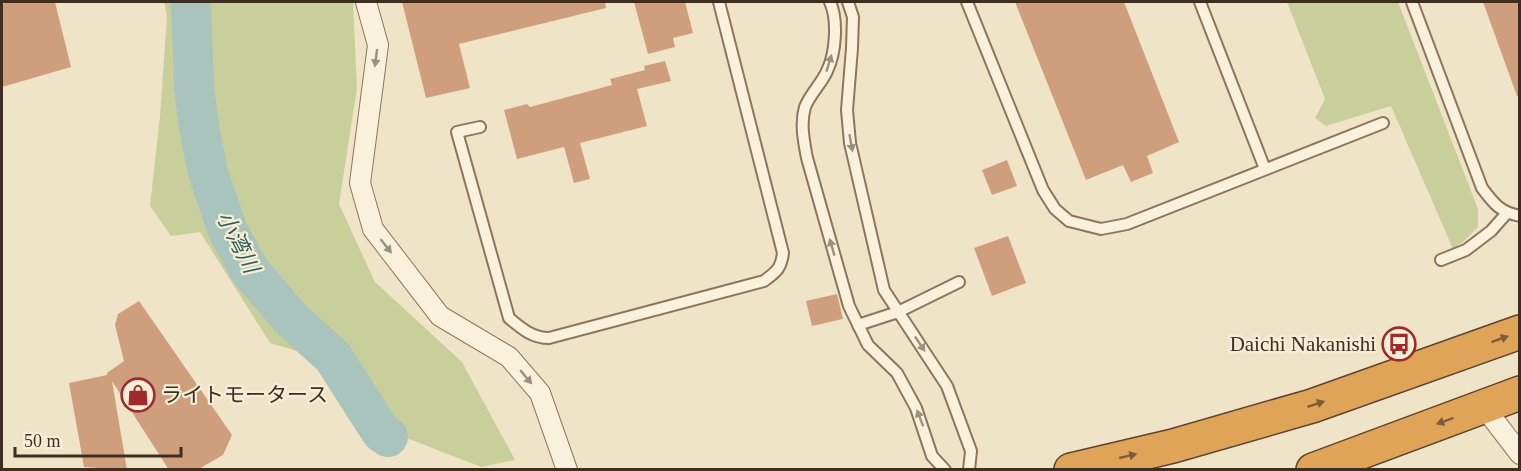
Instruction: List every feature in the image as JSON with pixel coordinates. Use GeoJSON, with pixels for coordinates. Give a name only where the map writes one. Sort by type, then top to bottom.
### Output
{"type":"FeatureCollection","features":[{"type":"Feature","properties":{"kind":"highway"},"geometry":{"type":"LineString","coordinates":[[1071,470],[1173,446],[1312,406],[1520,332]]}},
{"type":"Feature","properties":{"kind":"highway"},"geometry":{"type":"LineString","coordinates":[[1313,470],[1520,393]]}},
{"type":"Feature","properties":{"kind":"street"},"geometry":{"type":"LineString","coordinates":[[366,2],[378,45],[360,183],[373,230],[440,316],[509,357],[540,393],[567,470]]}},
{"type":"Feature","properties":{"kind":"street"},"geometry":{"type":"LineString","coordinates":[[1484,407],[1520,454]]}},
{"type":"Feature","properties":{"kind":"lane"},"geometry":{"type":"LineString","coordinates":[[480,127],[457,132],[509,318],[530,334],[539,338],[549,338],[764,281],[782,264],[783,253],[718,2]]}},
{"type":"Feature","properties":{"kind":"lane"},"geometry":{"type":"LineString","coordinates":[[830,2],[834,20],[834,47],[828,71],[805,107],[802,134],[807,158],[849,306],[868,345],[897,374],[916,408],[932,456],[945,470]]}},
{"type":"Feature","properties":{"kind":"lane"},"geometry":{"type":"LineString","coordinates":[[848,2],[853,17],[847,110],[850,142],[884,290],[948,386],[971,451],[969,470]]}},
{"type":"Feature","properties":{"kind":"lane"},"geometry":{"type":"LineString","coordinates":[[967,2],[1043,190],[1054,209],[1069,220],[1101,229],[1127,224],[1383,123]]}},
{"type":"Feature","properties":{"kind":"lane"},"geometry":{"type":"LineString","coordinates":[[1200,2],[1265,169]]}},
{"type":"Feature","properties":{"kind":"lane"},"geometry":{"type":"LineString","coordinates":[[1412,2],[1482,188],[1494,204],[1506,213],[1520,216]]}},
{"type":"Feature","properties":{"kind":"lane"},"geometry":{"type":"LineString","coordinates":[[1441,260],[1466,250],[1491,231],[1506,213]]}},
{"type":"Feature","properties":{"kind":"lane"},"geometry":{"type":"LineString","coordinates":[[858,325],[898,312],[959,282]]}},
{"type":"Feature","properties":{"kind":"green space"},"geometry":{"type":"Polygon","coordinates":[[[164,2],[353,2],[357,88],[339,204],[375,282],[462,362],[515,460],[481,467],[391,432],[307,354],[270,343],[200,232],[171,236],[150,206],[160,116],[167,16],[164,2]]]}},
{"type":"Feature","properties":{"kind":"green space"},"geometry":{"type":"Polygon","coordinates":[[[1287,2],[1398,2],[1478,209],[1478,227],[1463,242],[1453,249],[1391,106],[1326,126],[1315,118],[1325,99],[1287,2]]]}},
{"type":"Feature","properties":{"kind":"building"},"geometry":{"type":"Polygon","coordinates":[[[55,2],[71,67],[2,87],[2,4],[55,2]]]}},
{"type":"Feature","properties":{"kind":"building"},"geometry":{"type":"Polygon","coordinates":[[[402,2],[605,2],[606,8],[459,44],[470,88],[426,98],[402,2]]]}},
{"type":"Feature","properties":{"kind":"building"},"geometry":{"type":"Polygon","coordinates":[[[634,2],[685,2],[693,33],[673,38],[675,47],[648,54],[634,2]]]}},
{"type":"Feature","properties":{"kind":"building"},"geometry":{"type":"Polygon","coordinates":[[[1015,2],[1124,2],[1179,142],[1147,156],[1153,173],[1131,182],[1123,165],[1086,180],[1015,2]]]}},
{"type":"Feature","properties":{"kind":"building"},"geometry":{"type":"Polygon","coordinates":[[[1483,2],[1520,2],[1520,96],[1517,96],[1483,2]]]}},
{"type":"Feature","properties":{"kind":"building"},"geometry":{"type":"Polygon","coordinates":[[[665,61],[671,81],[637,89],[647,126],[580,143],[590,179],[574,183],[564,147],[517,159],[504,110],[527,104],[530,107],[612,85],[610,79],[645,70],[644,66],[665,61]]]}},
{"type":"Feature","properties":{"kind":"building"},"geometry":{"type":"Polygon","coordinates":[[[1007,160],[1017,186],[992,195],[982,170],[1007,160]]]}},
{"type":"Feature","properties":{"kind":"building"},"geometry":{"type":"Polygon","coordinates":[[[1008,236],[1026,283],[992,296],[974,248],[1008,236]]]}},
{"type":"Feature","properties":{"kind":"building"},"geometry":{"type":"Polygon","coordinates":[[[837,294],[843,319],[812,326],[806,301],[837,294]]]}},
{"type":"Feature","properties":{"kind":"building","name":"ライトモータース"},"geometry":{"type":"Polygon","coordinates":[[[139,301],[232,435],[223,455],[197,470],[169,470],[112,381],[127,470],[84,467],[69,383],[107,375],[124,361],[115,325],[118,314],[139,301]]]}},
{"type":"Feature","properties":{"kind":"waterway","name":"小湾川"},"geometry":{"type":"LineString","coordinates":[[191,2],[194,87],[199,127],[208,173],[228,231],[250,271],[291,319],[333,357],[381,432],[388,437]]}},
{"type":"Feature","properties":{"kind":"place","name":"Daichi Nakanishi"},"geometry":{"type":"Point","coordinates":[1399,344]}},
{"type":"Feature","properties":{"kind":"place","name":"ライトモータース"},"geometry":{"type":"Point","coordinates":[138,395]}}]}
